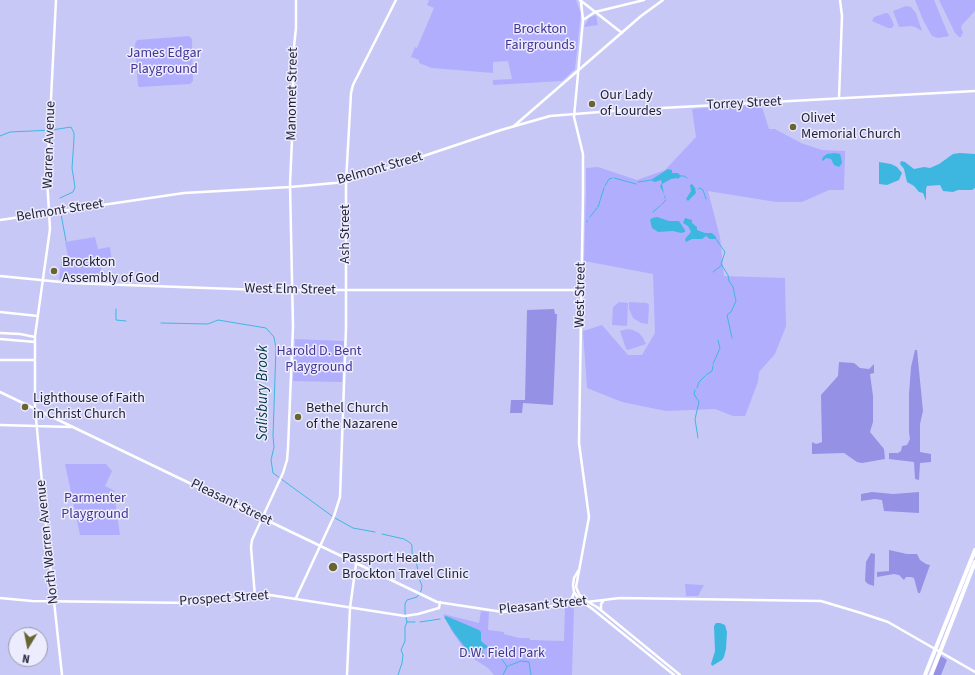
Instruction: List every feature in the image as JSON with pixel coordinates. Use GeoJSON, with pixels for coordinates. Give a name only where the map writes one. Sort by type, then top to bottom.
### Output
{"type":"FeatureCollection","features":[{"type":"Feature","properties":{"kind":"highway"},"geometry":{"type":"LineString","coordinates":[[925,675],[975,550]]}},
{"type":"Feature","properties":{"kind":"highway"},"geometry":{"type":"LineString","coordinates":[[931,675],[975,562]]}},
{"type":"Feature","properties":{"kind":"street","name":"Warren Avenue"},"geometry":{"type":"LineString","coordinates":[[35,408],[35,337],[50,229],[47,178],[56,0]]}},
{"type":"Feature","properties":{"kind":"street","name":"Manomet Street"},"geometry":{"type":"LineString","coordinates":[[255,597],[251,547],[252,540],[280,479],[287,460],[288,448],[293,347],[290,187],[293,117],[293,56],[296,28],[296,0]]}},
{"type":"Feature","properties":{"kind":"street","name":"Ash Street"},"geometry":{"type":"LineString","coordinates":[[296,598],[334,517],[340,500],[345,362],[346,182],[351,93],[353,85],[396,0]]}},
{"type":"Feature","properties":{"kind":"street"},"geometry":{"type":"LineString","coordinates":[[583,20],[595,12],[644,0]]}},
{"type":"Feature","properties":{"kind":"street","name":"Belmont Street"},"geometry":{"type":"LineString","coordinates":[[0,220],[181,193],[290,187],[346,182],[514,126],[650,8],[662,0]]}},
{"type":"Feature","properties":{"kind":"street"},"geometry":{"type":"LineString","coordinates":[[838,98],[842,16],[840,0]]}},
{"type":"Feature","properties":{"kind":"street"},"geometry":{"type":"LineString","coordinates":[[581,1],[622,33]]}},
{"type":"Feature","properties":{"kind":"street","name":"West Street"},"geometry":{"type":"LineString","coordinates":[[581,1],[583,20],[574,114],[583,154],[579,442],[589,517],[579,569],[577,589],[580,595],[587,601]]}},
{"type":"Feature","properties":{"kind":"street","name":"Torrey Street"},"geometry":{"type":"LineString","coordinates":[[514,126],[543,117],[574,114],[975,91]]}},
{"type":"Feature","properties":{"kind":"street","name":"West Elm Street"},"geometry":{"type":"LineString","coordinates":[[0,276],[43,281],[182,288],[346,291],[581,290]]}},
{"type":"Feature","properties":{"kind":"street"},"geometry":{"type":"LineString","coordinates":[[0,312],[38,316]]}},
{"type":"Feature","properties":{"kind":"street"},"geometry":{"type":"LineString","coordinates":[[0,333],[22,334],[35,337]]}},
{"type":"Feature","properties":{"kind":"street"},"geometry":{"type":"LineString","coordinates":[[21,340],[22,334]]}},
{"type":"Feature","properties":{"kind":"street"},"geometry":{"type":"LineString","coordinates":[[0,339],[35,342]]}},
{"type":"Feature","properties":{"kind":"street"},"geometry":{"type":"LineString","coordinates":[[0,360],[35,360]]}},
{"type":"Feature","properties":{"kind":"street","name":"Pleasant Street"},"geometry":{"type":"LineString","coordinates":[[0,392],[356,564],[419,594],[440,602],[503,612],[605,599],[640,598],[821,601],[888,622],[975,672]]}},
{"type":"Feature","properties":{"kind":"street","name":"North Warren Avenue"},"geometry":{"type":"LineString","coordinates":[[35,408],[62,675]]}},
{"type":"Feature","properties":{"kind":"street"},"geometry":{"type":"LineString","coordinates":[[0,426],[73,426]]}},
{"type":"Feature","properties":{"kind":"street"},"geometry":{"type":"LineString","coordinates":[[346,675],[350,608],[356,564]]}},
{"type":"Feature","properties":{"kind":"street","name":"West Street"},"geometry":{"type":"LineString","coordinates":[[574,592],[573,581],[579,569]]}},
{"type":"Feature","properties":{"kind":"street"},"geometry":{"type":"LineString","coordinates":[[574,592],[582,602],[674,675]]}},
{"type":"Feature","properties":{"kind":"street"},"geometry":{"type":"LineString","coordinates":[[566,604],[572,598],[574,592]]}},
{"type":"Feature","properties":{"kind":"street","name":"Prospect Street"},"geometry":{"type":"LineString","coordinates":[[0,598],[22,601],[54,602],[195,603],[270,595],[405,616],[439,608],[440,602]]}},
{"type":"Feature","properties":{"kind":"street"},"geometry":{"type":"LineString","coordinates":[[601,611],[601,604],[605,599]]}},
{"type":"Feature","properties":{"kind":"street"},"geometry":{"type":"LineString","coordinates":[[587,601],[680,675]]}},
{"type":"Feature","properties":{"kind":"green space","name":"Brockton Fairgrounds"},"geometry":{"type":"Polygon","coordinates":[[[429,0],[576,0],[581,13],[575,69],[562,81],[493,85],[493,80],[512,79],[508,61],[493,62],[493,73],[432,68],[419,63],[419,60],[411,57],[415,47],[417,48],[434,8],[427,5],[429,0]]]}},
{"type":"Feature","properties":{"kind":"green space"},"geometry":{"type":"Polygon","coordinates":[[[915,0],[934,0],[949,36],[938,38],[932,36],[923,20],[915,0]]]}},
{"type":"Feature","properties":{"kind":"green space"},"geometry":{"type":"Polygon","coordinates":[[[939,0],[975,0],[975,11],[962,25],[961,28],[963,32],[961,37],[955,33],[939,0]]]}},
{"type":"Feature","properties":{"kind":"green space"},"geometry":{"type":"Polygon","coordinates":[[[906,6],[911,7],[916,13],[922,31],[911,26],[899,27],[893,11],[906,6]]]}},
{"type":"Feature","properties":{"kind":"green space"},"geometry":{"type":"Polygon","coordinates":[[[888,13],[894,25],[892,28],[888,28],[872,21],[874,17],[888,13]]]}},
{"type":"Feature","properties":{"kind":"green space"},"geometry":{"type":"Polygon","coordinates":[[[596,15],[598,25],[584,27],[589,18],[596,15]]]}},
{"type":"Feature","properties":{"kind":"green space","name":"James Edgar Playground"},"geometry":{"type":"Polygon","coordinates":[[[189,36],[192,39],[193,81],[190,84],[138,86],[135,44],[137,40],[189,36]]]}},
{"type":"Feature","properties":{"kind":"green space"},"geometry":{"type":"Polygon","coordinates":[[[761,104],[769,129],[775,129],[801,143],[822,150],[845,151],[844,190],[829,190],[802,202],[776,202],[708,191],[720,237],[724,276],[785,278],[786,326],[775,354],[759,372],[758,382],[745,416],[733,416],[715,409],[666,411],[622,402],[587,388],[583,331],[602,325],[628,355],[642,355],[655,333],[653,274],[584,261],[586,168],[598,167],[637,180],[665,170],[696,137],[692,109],[761,104]]]}},
{"type":"Feature","properties":{"kind":"green space"},"geometry":{"type":"Polygon","coordinates":[[[95,237],[98,249],[110,247],[112,262],[101,265],[101,281],[59,279],[62,256],[68,257],[65,242],[95,237]]]}},
{"type":"Feature","properties":{"kind":"green space"},"geometry":{"type":"Polygon","coordinates":[[[619,302],[628,303],[627,326],[612,325],[613,307],[619,302]]]}},
{"type":"Feature","properties":{"kind":"green space"},"geometry":{"type":"Polygon","coordinates":[[[629,302],[647,303],[649,305],[648,324],[641,323],[633,318],[629,309],[629,302]]]}},
{"type":"Feature","properties":{"kind":"green space"},"geometry":{"type":"Polygon","coordinates":[[[627,329],[639,333],[646,344],[628,350],[626,349],[620,331],[627,329]]]}},
{"type":"Feature","properties":{"kind":"green space","name":"Harold D. Bent Playground"},"geometry":{"type":"Polygon","coordinates":[[[295,339],[344,341],[342,382],[293,381],[295,339]]]}},
{"type":"Feature","properties":{"kind":"green space","name":"Parmenter Playground"},"geometry":{"type":"Polygon","coordinates":[[[65,464],[106,464],[112,471],[105,486],[115,491],[114,493],[120,535],[80,535],[65,464]]]}},
{"type":"Feature","properties":{"kind":"green space"},"geometry":{"type":"Polygon","coordinates":[[[685,584],[704,585],[698,596],[686,596],[685,584]]]}},
{"type":"Feature","properties":{"kind":"green space","name":"D.W. Field Park"},"geometry":{"type":"Polygon","coordinates":[[[574,606],[572,675],[494,675],[488,668],[474,659],[464,649],[451,630],[443,614],[479,623],[481,611],[489,612],[488,630],[504,632],[504,634],[519,638],[530,638],[530,640],[564,641],[565,607],[574,606]]]}},
{"type":"Feature","properties":{"kind":"shaded area"},"geometry":{"type":"Polygon","coordinates":[[[554,309],[555,314],[557,314],[553,405],[523,403],[522,413],[510,413],[511,400],[525,400],[527,310],[554,309]]]}},
{"type":"Feature","properties":{"kind":"shaded area"},"geometry":{"type":"Polygon","coordinates":[[[915,350],[917,350],[923,411],[920,424],[920,452],[931,454],[931,462],[920,463],[919,480],[915,479],[914,462],[889,459],[889,453],[898,453],[901,451],[902,446],[907,445],[910,439],[909,394],[911,367],[915,350]]]}},
{"type":"Feature","properties":{"kind":"shaded area"},"geometry":{"type":"Polygon","coordinates":[[[839,362],[854,363],[860,368],[869,369],[874,364],[874,373],[870,374],[873,396],[873,422],[870,432],[884,449],[885,459],[862,463],[857,462],[844,453],[812,454],[812,442],[816,444],[822,442],[821,395],[838,376],[839,362]]]}},
{"type":"Feature","properties":{"kind":"shaded area"},"geometry":{"type":"Polygon","coordinates":[[[872,492],[893,494],[919,492],[919,513],[884,511],[882,500],[875,499],[861,501],[861,494],[872,492]]]}},
{"type":"Feature","properties":{"kind":"shaded area"},"geometry":{"type":"Polygon","coordinates":[[[889,550],[907,554],[917,554],[920,560],[930,565],[920,593],[918,593],[914,578],[906,577],[904,580],[899,575],[894,574],[877,577],[877,572],[889,571],[889,550]]]}},
{"type":"Feature","properties":{"kind":"shaded area"},"geometry":{"type":"Polygon","coordinates":[[[871,553],[875,554],[874,586],[865,581],[866,562],[871,553]]]}},
{"type":"Feature","properties":{"kind":"shaded area"},"geometry":{"type":"Polygon","coordinates":[[[941,656],[947,660],[941,675],[933,675],[941,656]]]}},
{"type":"Feature","properties":{"kind":"water"},"geometry":{"type":"Polygon","coordinates":[[[827,154],[840,154],[841,157],[842,163],[839,167],[834,165],[831,159],[826,158],[823,161],[822,160],[827,154]]]}},
{"type":"Feature","properties":{"kind":"water"},"geometry":{"type":"Polygon","coordinates":[[[953,154],[975,154],[975,188],[972,190],[958,190],[953,192],[943,191],[940,185],[927,186],[926,201],[923,193],[919,192],[914,186],[907,182],[904,169],[900,164],[901,161],[905,162],[914,169],[924,167],[930,168],[939,164],[953,154]]]}},
{"type":"Feature","properties":{"kind":"water"},"geometry":{"type":"Polygon","coordinates":[[[879,162],[891,164],[897,167],[902,173],[899,180],[887,185],[879,184],[879,162]]]}},
{"type":"Feature","properties":{"kind":"water"},"geometry":{"type":"Polygon","coordinates":[[[668,169],[672,170],[672,173],[678,173],[681,176],[678,179],[671,179],[662,184],[664,194],[660,186],[662,183],[661,180],[655,182],[651,180],[668,169]]]}},
{"type":"Feature","properties":{"kind":"water"},"geometry":{"type":"Polygon","coordinates":[[[692,184],[696,193],[688,201],[686,199],[691,191],[690,185],[692,184]]]}},
{"type":"Feature","properties":{"kind":"water"},"geometry":{"type":"Polygon","coordinates":[[[657,217],[669,221],[679,221],[685,232],[658,232],[652,228],[650,220],[657,217]]]}},
{"type":"Feature","properties":{"kind":"water"},"geometry":{"type":"Polygon","coordinates":[[[685,218],[692,220],[692,223],[697,227],[697,230],[705,233],[712,233],[716,239],[710,239],[706,236],[702,239],[692,239],[686,242],[685,239],[691,232],[688,226],[683,223],[685,218]]]}},
{"type":"Feature","properties":{"kind":"water"},"geometry":{"type":"Polygon","coordinates":[[[446,616],[481,632],[481,641],[487,646],[487,648],[483,649],[482,655],[479,657],[468,651],[454,633],[444,617],[446,616]]]}},
{"type":"Feature","properties":{"kind":"water"},"geometry":{"type":"Polygon","coordinates":[[[716,623],[725,625],[727,632],[726,649],[722,660],[712,666],[711,664],[715,651],[714,626],[716,623]]]}},
{"type":"Feature","properties":{"kind":"waterway","name":"Salisbury Brook"},"geometry":{"type":"LineString","coordinates":[[0,136],[10,132],[52,130],[71,127],[74,133],[72,168],[75,187],[73,192],[60,198]]}},
{"type":"Feature","properties":{"kind":"waterway"},"geometry":{"type":"LineString","coordinates":[[680,176],[687,178]]}},
{"type":"Feature","properties":{"kind":"waterway"},"geometry":{"type":"LineString","coordinates":[[605,186],[609,179],[612,178]]}},
{"type":"Feature","properties":{"kind":"waterway"},"geometry":{"type":"LineString","coordinates":[[614,178],[636,184]]}},
{"type":"Feature","properties":{"kind":"waterway"},"geometry":{"type":"LineString","coordinates":[[638,182],[652,180]]}},
{"type":"Feature","properties":{"kind":"waterway"},"geometry":{"type":"LineString","coordinates":[[598,207],[604,188]]}},
{"type":"Feature","properties":{"kind":"waterway"},"geometry":{"type":"LineString","coordinates":[[698,189],[700,188],[703,190],[706,199]]}},
{"type":"Feature","properties":{"kind":"waterway"},"geometry":{"type":"LineString","coordinates":[[662,204],[666,200]]}},
{"type":"Feature","properties":{"kind":"waterway"},"geometry":{"type":"LineString","coordinates":[[653,212],[661,205]]}},
{"type":"Feature","properties":{"kind":"waterway"},"geometry":{"type":"LineString","coordinates":[[590,217],[597,208]]}},
{"type":"Feature","properties":{"kind":"waterway","name":"Salisbury Brook"},"geometry":{"type":"LineString","coordinates":[[61,214],[66,241]]}},
{"type":"Feature","properties":{"kind":"waterway"},"geometry":{"type":"LineString","coordinates":[[716,239],[725,252],[721,264],[733,287],[736,301],[731,312],[727,315],[732,338]]}},
{"type":"Feature","properties":{"kind":"waterway"},"geometry":{"type":"LineString","coordinates":[[713,272],[722,265]]}},
{"type":"Feature","properties":{"kind":"waterway","name":"Salisbury Brook"},"geometry":{"type":"LineString","coordinates":[[116,309],[116,320],[126,321]]}},
{"type":"Feature","properties":{"kind":"waterway","name":"Salisbury Brook"},"geometry":{"type":"LineString","coordinates":[[161,323],[208,324],[218,320],[266,328],[274,337],[276,348],[273,436],[274,447],[271,460],[273,473],[332,516]]}},
{"type":"Feature","properties":{"kind":"waterway"},"geometry":{"type":"LineString","coordinates":[[713,364],[720,348],[718,340]]}},
{"type":"Feature","properties":{"kind":"waterway"},"geometry":{"type":"LineString","coordinates":[[706,375],[712,371],[713,366]]}},
{"type":"Feature","properties":{"kind":"waterway"},"geometry":{"type":"LineString","coordinates":[[697,388],[699,382],[705,376]]}},
{"type":"Feature","properties":{"kind":"waterway"},"geometry":{"type":"LineString","coordinates":[[695,390],[694,394],[699,402],[695,419],[698,438]]}},
{"type":"Feature","properties":{"kind":"waterway","name":"Salisbury Brook"},"geometry":{"type":"LineString","coordinates":[[335,518],[353,528],[375,532]]}},
{"type":"Feature","properties":{"kind":"waterway","name":"Salisbury Brook"},"geometry":{"type":"LineString","coordinates":[[382,534],[404,539],[412,545],[412,553],[416,560],[422,586],[417,597],[407,600],[405,604],[405,613],[407,622],[415,622]]}},
{"type":"Feature","properties":{"kind":"waterway","name":"Salisbury Brook"},"geometry":{"type":"LineString","coordinates":[[420,622],[440,619]]}},
{"type":"Feature","properties":{"kind":"waterway"},"geometry":{"type":"LineString","coordinates":[[398,675],[402,663],[403,655],[401,650],[405,641],[405,627],[407,622]]}},
{"type":"Feature","properties":{"kind":"waterway","name":"Salisbury Brook"},"geometry":{"type":"LineString","coordinates":[[486,646],[498,654],[506,665],[507,667],[503,675]]}},
{"type":"Feature","properties":{"kind":"waterway"},"geometry":{"type":"LineString","coordinates":[[508,666],[521,661],[529,662],[531,675]]}},
{"type":"Feature","properties":{"kind":"place","name":"Our Lady of Lourdes"},"geometry":{"type":"Point","coordinates":[592,104]}},
{"type":"Feature","properties":{"kind":"place","name":"Olivet Memorial Church"},"geometry":{"type":"Point","coordinates":[793,127]}},
{"type":"Feature","properties":{"kind":"place","name":"Brockton Assembly of God"},"geometry":{"type":"Point","coordinates":[54,271]}},
{"type":"Feature","properties":{"kind":"place","name":"Lighthouse of Faith in Christ Church"},"geometry":{"type":"Point","coordinates":[25,407]}},
{"type":"Feature","properties":{"kind":"place","name":"Bethel Church of the Nazarene"},"geometry":{"type":"Point","coordinates":[298,417]}},
{"type":"Feature","properties":{"kind":"place","name":"Passport Health Brockton Travel Clinic"},"geometry":{"type":"Point","coordinates":[333,567]}}]}
